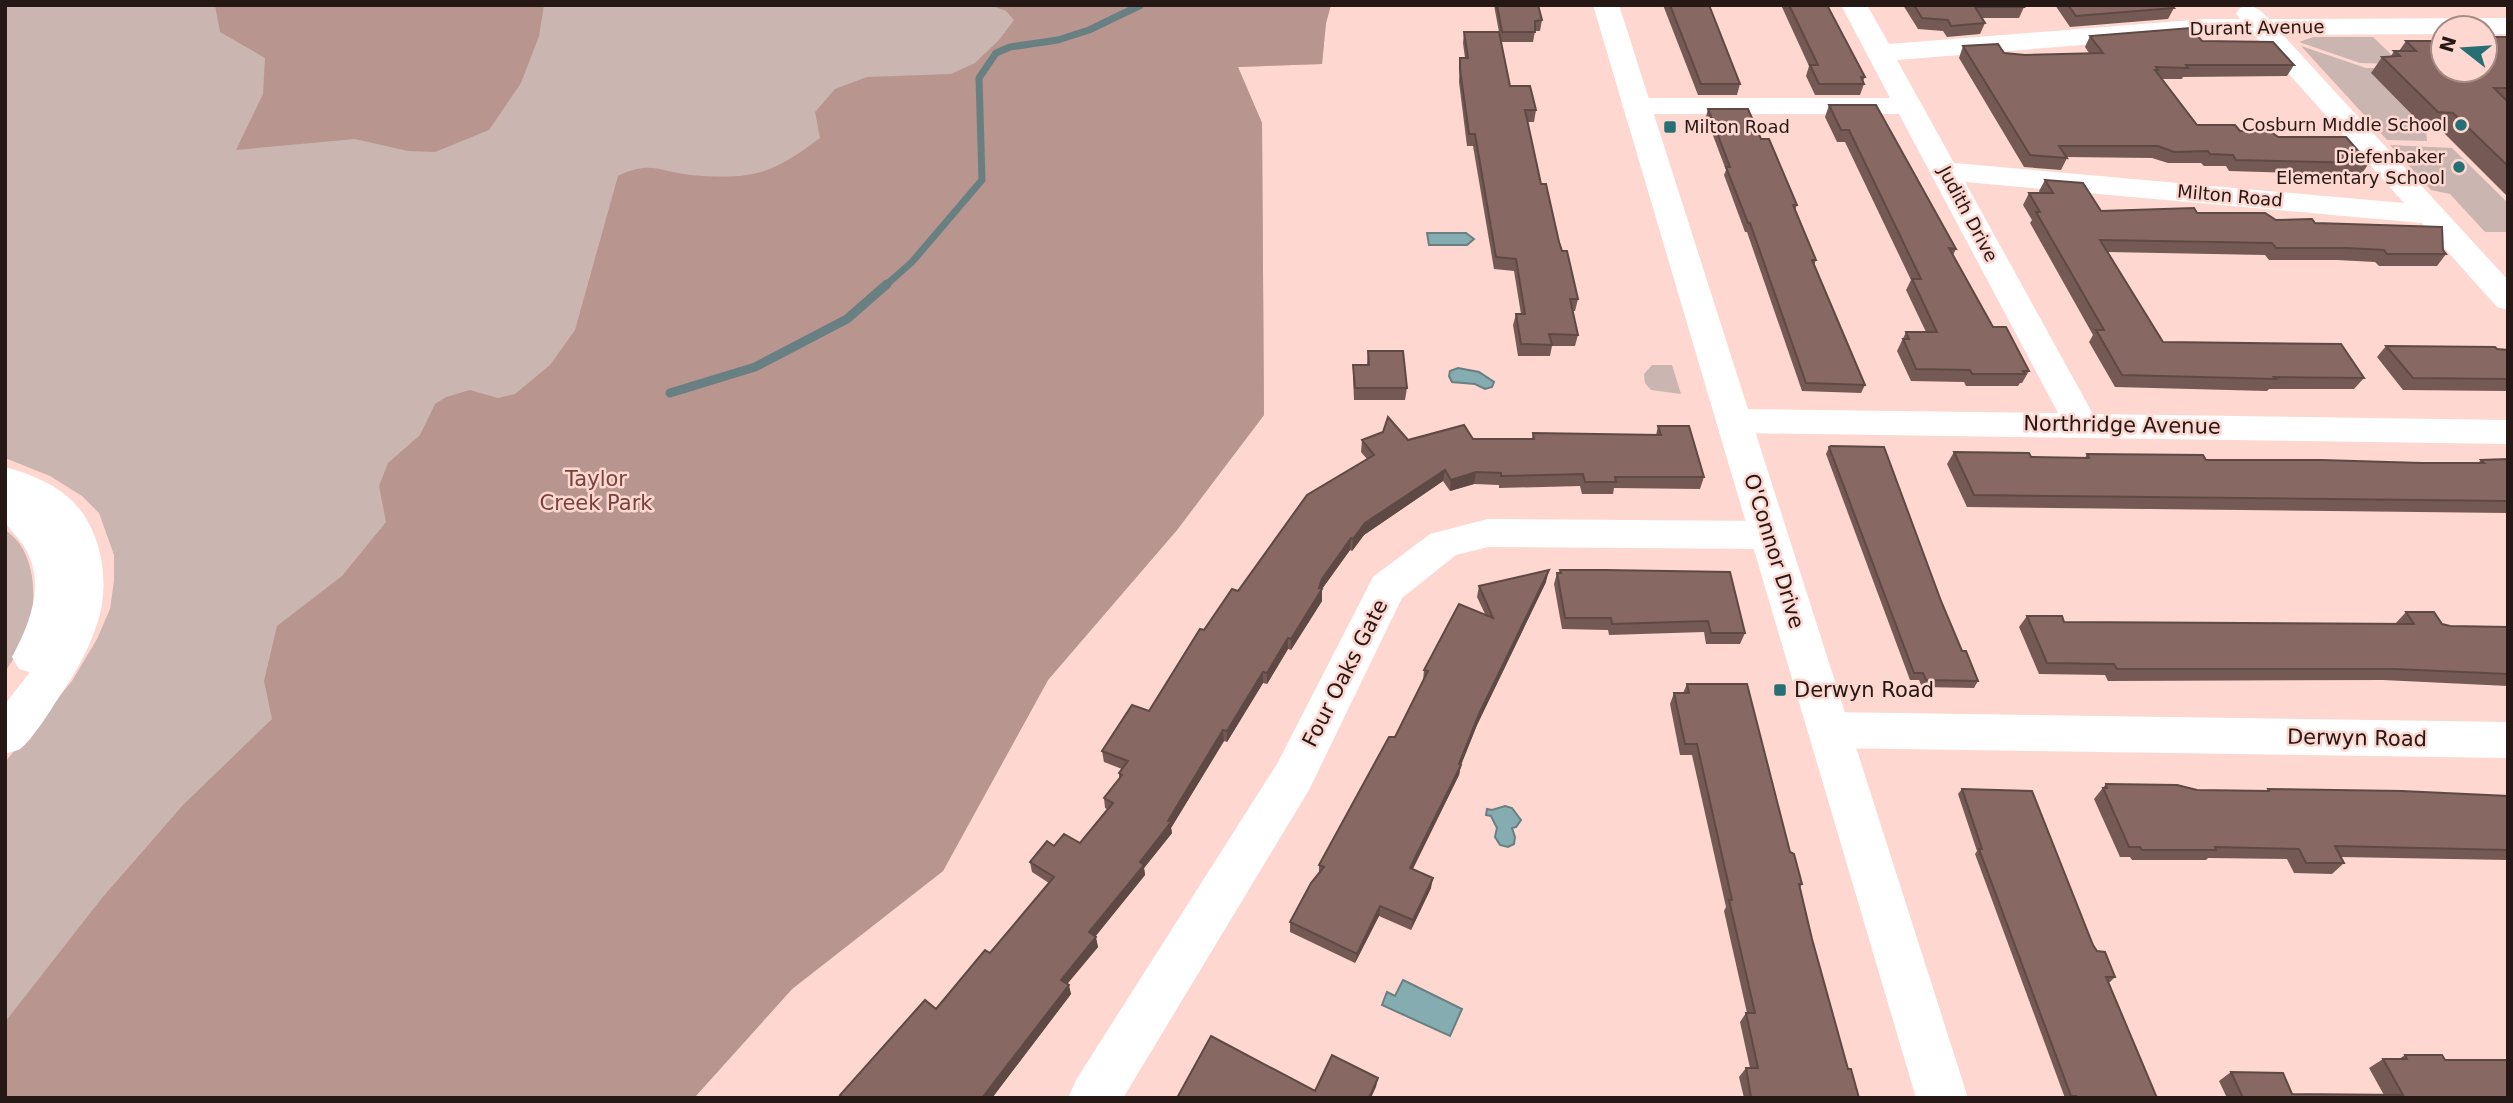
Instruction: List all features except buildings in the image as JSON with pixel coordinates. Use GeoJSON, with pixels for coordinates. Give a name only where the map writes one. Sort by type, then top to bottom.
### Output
{"type":"FeatureCollection","features":[{"type":"Feature","properties":{"kind":"main road","name":"O'Connor Drive"},"geometry":{"type":"LineString","coordinates":[[1606,5],[1942,1098]]}},
{"type":"Feature","properties":{"kind":"main road","name":"Judith Drive"},"geometry":{"type":"LineString","coordinates":[[1854,5],[2081,424]]}},
{"type":"Feature","properties":{"kind":"main road"},"geometry":{"type":"LineString","coordinates":[[2251,15],[2508,300]]}},
{"type":"Feature","properties":{"kind":"main road","name":"Durant Avenue"},"geometry":{"type":"LineString","coordinates":[[1880,53],[2205,27],[2251,15],[2508,26]]}},
{"type":"Feature","properties":{"kind":"main road"},"geometry":{"type":"LineString","coordinates":[[1636,106],[1910,106]]}},
{"type":"Feature","properties":{"kind":"main road","name":"Milton Road"},"geometry":{"type":"LineString","coordinates":[[1945,171],[2431,215]]}},
{"type":"Feature","properties":{"kind":"main road","name":"Northridge Avenue"},"geometry":{"type":"LineString","coordinates":[[1736,421],[2508,432]]}},
{"type":"Feature","properties":{"kind":"main road"},"geometry":{"type":"LineString","coordinates":[[5,480],[30,490],[54,506],[70,524],[81,551],[86,580],[83,612],[62,657],[35,699],[5,736]]}},
{"type":"Feature","properties":{"kind":"main road"},"geometry":{"type":"LineString","coordinates":[[5,506],[26,518],[41,538],[54,561],[55,586],[54,612],[41,643],[5,703]]}},
{"type":"Feature","properties":{"kind":"main road","name":"Four Oaks Gate"},"geometry":{"type":"LineString","coordinates":[[1094,1098],[1293,777],[1387,588],[1444,544],[1488,533],[1769,534]]}},
{"type":"Feature","properties":{"kind":"main road","name":"Derwyn Road"},"geometry":{"type":"LineString","coordinates":[[1828,730],[2508,740]]}},
{"type":"Feature","properties":{"kind":"green space","name":"Taylor Creek Park"},"geometry":{"type":"Polygon","coordinates":[[[5,5],[1331,5],[1326,23],[1322,64],[1238,67],[1262,123],[1264,415],[1177,530],[1048,680],[943,871],[792,989],[694,1098],[5,1098],[5,762],[72,681],[97,639],[110,609],[114,555],[99,513],[82,496],[50,476],[5,458],[5,5]]]}},
{"type":"Feature","properties":{"kind":"green space"},"geometry":{"type":"Polygon","coordinates":[[[215,5],[544,5],[539,36],[521,83],[489,130],[435,152],[408,151],[355,139],[236,150],[263,94],[265,58],[220,32],[215,5]]]}},
{"type":"Feature","properties":{"kind":"green space","name":"Taylor Creek Park"},"geometry":{"type":"Polygon","coordinates":[[[990,5],[1331,5],[1326,23],[1322,64],[1238,67],[1262,123],[1264,415],[1177,530],[1048,680],[943,871],[792,989],[694,1098],[5,1098],[5,1022],[102,898],[183,805],[272,719],[264,681],[277,626],[342,576],[386,522],[379,486],[388,463],[420,435],[435,404],[446,397],[470,390],[498,398],[515,394],[550,365],[575,330],[618,176],[629,171],[655,168],[680,174],[730,177],[774,167],[820,138],[815,112],[835,89],[867,77],[951,74],[975,63],[999,40],[1014,20],[1006,11],[990,5]]]}},
{"type":"Feature","properties":{"kind":"green space"},"geometry":{"type":"Polygon","coordinates":[[[2313,37],[2373,37],[2401,64],[2360,63],[2299,42],[2313,37]]]}},
{"type":"Feature","properties":{"kind":"green space"},"geometry":{"type":"Polygon","coordinates":[[[2301,46],[2366,68],[2383,68],[2372,74],[2426,129],[2427,141],[2387,140],[2301,46]]]}},
{"type":"Feature","properties":{"kind":"green space"},"geometry":{"type":"Polygon","coordinates":[[[2390,145],[2452,148],[2508,203],[2508,232],[2485,232],[2450,194],[2431,190],[2390,145]]]}},
{"type":"Feature","properties":{"kind":"green space"},"geometry":{"type":"Polygon","coordinates":[[[1652,365],[1672,365],[1681,394],[1651,390],[1645,383],[1644,374],[1652,365]]]}},
{"type":"Feature","properties":{"kind":"green space"},"geometry":{"type":"Polygon","coordinates":[[[5,530],[16,539],[29,563],[33,607],[27,635],[5,672],[5,530]]]}},
{"type":"Feature","properties":{"kind":"water"},"geometry":{"type":"Polygon","coordinates":[[[1427,233],[1466,233],[1474,239],[1467,245],[1429,245],[1427,233]]]}},
{"type":"Feature","properties":{"kind":"water"},"geometry":{"type":"Polygon","coordinates":[[[1458,368],[1479,372],[1494,382],[1492,387],[1485,389],[1475,384],[1452,382],[1450,371],[1458,368]]]}},
{"type":"Feature","properties":{"kind":"water"},"geometry":{"type":"Polygon","coordinates":[[[1505,806],[1512,808],[1521,820],[1512,828],[1514,844],[1508,847],[1500,845],[1495,837],[1497,828],[1491,816],[1486,815],[1487,809],[1505,806]]]}},
{"type":"Feature","properties":{"kind":"water"},"geometry":{"type":"Polygon","coordinates":[[[1403,980],[1462,1009],[1450,1036],[1382,1005],[1387,992],[1395,996],[1403,980]]]}},
{"type":"Feature","properties":{"kind":"waterway"},"geometry":{"type":"LineString","coordinates":[[885,286],[912,262],[982,180],[979,78],[996,53],[1010,47],[1058,40],[1089,30],[1141,5]]}},
{"type":"Feature","properties":{"kind":"waterway"},"geometry":{"type":"LineString","coordinates":[[670,393],[755,367],[847,319],[887,284]]}},
{"type":"Feature","properties":{"kind":"place","name":"Cosburn Mıddle School"},"geometry":{"type":"Point","coordinates":[2461,125]}},
{"type":"Feature","properties":{"kind":"place","name":"Milton Road"},"geometry":{"type":"Point","coordinates":[1670,127]}},
{"type":"Feature","properties":{"kind":"place","name":"Diefenbaker Elementary School"},"geometry":{"type":"Point","coordinates":[2459,167]}},
{"type":"Feature","properties":{"kind":"place","name":"Derwyn Road"},"geometry":{"type":"Point","coordinates":[1780,690]}}]}
